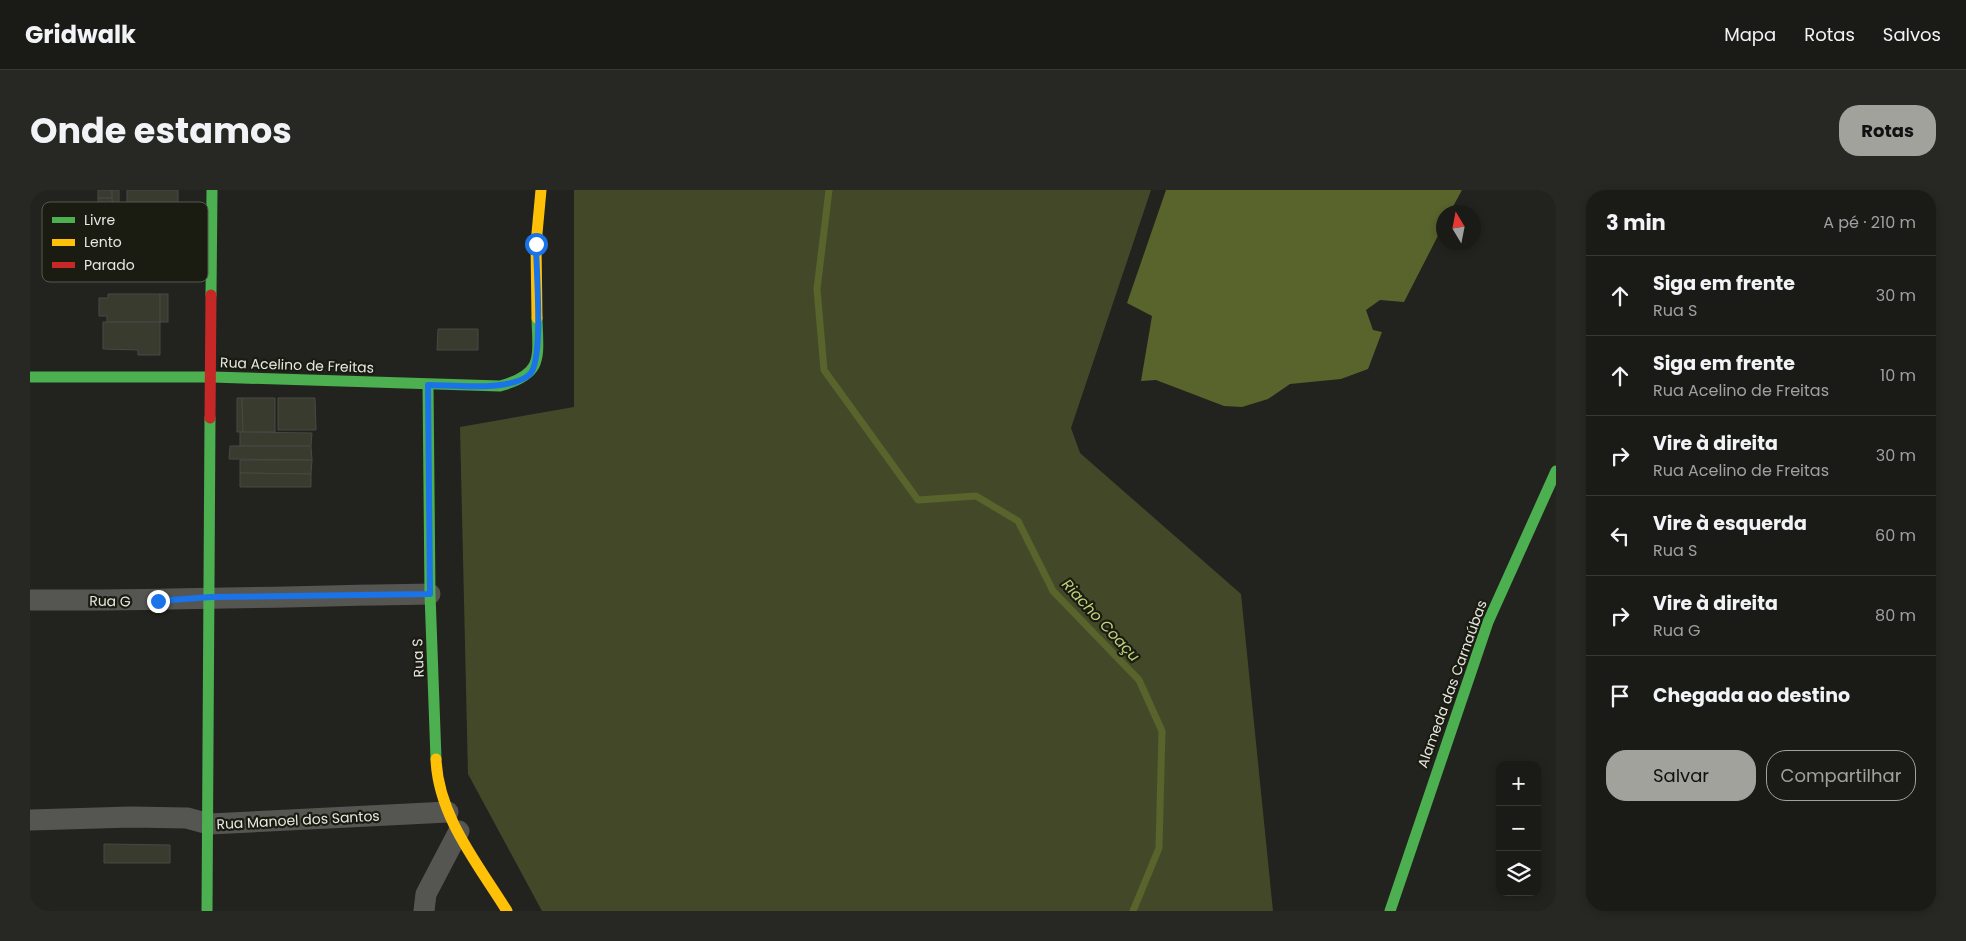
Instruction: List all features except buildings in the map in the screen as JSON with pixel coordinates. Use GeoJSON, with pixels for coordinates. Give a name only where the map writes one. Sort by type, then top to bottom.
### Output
{"type":"FeatureCollection","features":[{"type":"Feature","properties":{"kind":"street"},"geometry":{"type":"LineString","coordinates":[[207,911],[211,597],[212,190]]}},
{"type":"Feature","properties":{"kind":"street","name":"Rua Acelino de Freitas"},"geometry":{"type":"LineString","coordinates":[[30,377],[212,377],[500,386],[514,382],[531,374],[536,363],[538,345],[536,244],[541,190]]}},
{"type":"Feature","properties":{"kind":"street","name":"Rua S"},"geometry":{"type":"LineString","coordinates":[[428,385],[430,594],[437,779],[440,794],[448,812],[508,911]]}},
{"type":"Feature","properties":{"kind":"street","name":"Alameda das Carnaúbas"},"geometry":{"type":"LineString","coordinates":[[1390,911],[1488,622],[1556,471]]}},
{"type":"Feature","properties":{"kind":"street","name":"Rua G"},"geometry":{"type":"LineString","coordinates":[[30,600],[158,601],[211,597],[430,594]]}},
{"type":"Feature","properties":{"kind":"street","name":"Rua Manoel dos Santos"},"geometry":{"type":"LineString","coordinates":[[30,820],[131,817],[187,818],[209,824],[448,812]]}},
{"type":"Feature","properties":{"kind":"street"},"geometry":{"type":"LineString","coordinates":[[424,911],[426,894],[459,831]]}},
{"type":"Feature","properties":{"kind":"shaded area"},"geometry":{"type":"Polygon","coordinates":[[[574,190],[1151,190],[1071,428],[1080,453],[1241,594],[1273,911],[542,911],[468,774],[460,427],[574,407],[574,190]]]}},
{"type":"Feature","properties":{"kind":"shaded area"},"geometry":{"type":"Polygon","coordinates":[[[1166,190],[1462,190],[1454,205],[1436,205],[1436,240],[1404,302],[1380,300],[1366,310],[1373,330],[1382,332],[1368,369],[1341,379],[1290,384],[1268,399],[1242,407],[1224,406],[1156,380],[1141,381],[1152,316],[1127,303],[1166,190]]]}},
{"type":"Feature","properties":{"kind":"waterway","name":"Riacho Coaçu"},"geometry":{"type":"LineString","coordinates":[[829,190],[817,289],[824,370],[918,500],[976,496],[1018,521],[1053,591],[1139,680],[1162,731],[1159,848],[1133,911]]}},
{"type":"Feature","properties":{"kind":"traffic: fast"},"geometry":{"type":"LineString","coordinates":[[211,295],[212,190]]}},
{"type":"Feature","properties":{"kind":"traffic: fast"},"geometry":{"type":"LineString","coordinates":[[30,377],[212,377],[500,386],[524,376],[531,370],[537,354],[537,318]]}},
{"type":"Feature","properties":{"kind":"traffic: fast"},"geometry":{"type":"LineString","coordinates":[[428,385],[430,594],[436,759]]}},
{"type":"Feature","properties":{"kind":"traffic: fast"},"geometry":{"type":"LineString","coordinates":[[207,911],[210,418]]}},
{"type":"Feature","properties":{"kind":"traffic: fast"},"geometry":{"type":"LineString","coordinates":[[1390,911],[1488,622],[1556,471]]}},
{"type":"Feature","properties":{"kind":"traffic: slow"},"geometry":{"type":"LineString","coordinates":[[537,318],[536,244],[541,190]]}},
{"type":"Feature","properties":{"kind":"traffic: slow"},"geometry":{"type":"LineString","coordinates":[[436,759],[438,780],[452,820],[461,839],[507,911]]}},
{"type":"Feature","properties":{"kind":"traffic: jam"},"geometry":{"type":"LineString","coordinates":[[210,418],[211,295]]}},
{"type":"Feature","properties":{"kind":"route"},"geometry":{"type":"LineString","coordinates":[[158,601],[211,597],[430,594],[428,385],[500,386],[531,374],[536,363],[538,345],[536,244]]}}]}
